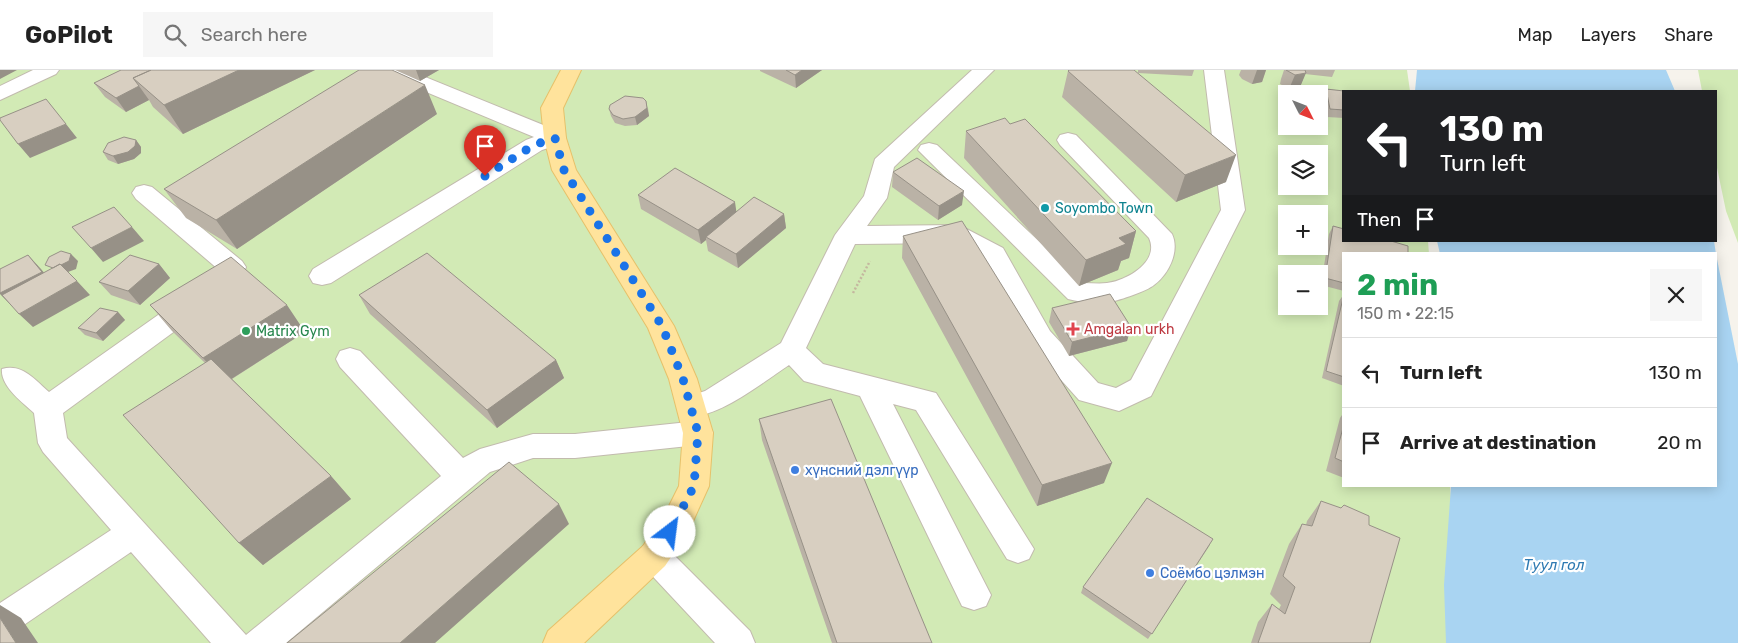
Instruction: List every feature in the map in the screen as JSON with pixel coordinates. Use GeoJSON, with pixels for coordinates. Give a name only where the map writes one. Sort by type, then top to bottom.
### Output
{"type":"FeatureCollection","features":[{"type":"Feature","properties":{"kind":"main road"},"geometry":{"type":"LineString","coordinates":[[560,643],[654,556],[678,520],[694,486],[695,420],[683,379],[662,326],[564,170],[555,138],[552,108],[571,70]]}},
{"type":"Feature","properties":{"kind":"street"},"geometry":{"type":"LineString","coordinates":[[0,94],[49,70]]}},
{"type":"Feature","properties":{"kind":"street"},"geometry":{"type":"LineString","coordinates":[[390,70],[555,138]]}},
{"type":"Feature","properties":{"kind":"street"},"geometry":{"type":"LineString","coordinates":[[260,643],[480,462],[533,446],[575,446],[695,420],[715,399],[791,350],[847,235],[875,198],[883,164],[984,70]]}},
{"type":"Feature","properties":{"kind":"street"},"geometry":{"type":"LineString","coordinates":[[847,235],[959,234],[994,254],[1040,338],[1089,392],[1119,400],[1141,388],[1233,210],[1214,70]]}},
{"type":"Feature","properties":{"kind":"street"},"geometry":{"type":"LineString","coordinates":[[322,276],[534,145],[555,138]]}},
{"type":"Feature","properties":{"kind":"street"},"geometry":{"type":"LineString","coordinates":[[929,150],[1078,292],[1109,293],[1144,279],[1160,261],[1164,243],[1160,234],[1068,140]]}},
{"type":"Feature","properties":{"kind":"street"},"geometry":{"type":"LineString","coordinates":[[48,408],[230,277],[233,267],[144,193]]}},
{"type":"Feature","properties":{"kind":"street"},"geometry":{"type":"LineString","coordinates":[[791,350],[814,373],[871,389],[926,401],[1018,549]]}},
{"type":"Feature","properties":{"kind":"street"},"geometry":{"type":"LineString","coordinates":[[350,359],[462,477]]}},
{"type":"Feature","properties":{"kind":"street"},"geometry":{"type":"LineString","coordinates":[[12,377],[48,408],[53,443],[233,643]]}},
{"type":"Feature","properties":{"kind":"street"},"geometry":{"type":"LineString","coordinates":[[871,389],[974,595]]}},
{"type":"Feature","properties":{"kind":"street"},"geometry":{"type":"LineString","coordinates":[[0,622],[134,532]]}},
{"type":"Feature","properties":{"kind":"street"},"geometry":{"type":"LineString","coordinates":[[654,556],[738,643]]}},
{"type":"Feature","properties":{"kind":"path"},"geometry":{"type":"LineString","coordinates":[[850,299],[872,259]]}},
{"type":"Feature","properties":{"kind":"green space"},"geometry":{"type":"Polygon","coordinates":[[[0,70],[1407,70],[1410,90],[1342,90],[1342,242],[1428,242],[1429,252],[1342,252],[1342,487],[1450,487],[1462,643],[0,643],[0,70]]]}},
{"type":"Feature","properties":{"kind":"green space"},"geometry":{"type":"Polygon","coordinates":[[[1698,70],[1738,70],[1738,243],[1726,211],[1717,168],[1717,90],[1702,90],[1698,70]]]}},
{"type":"Feature","properties":{"kind":"water"},"geometry":{"type":"Polygon","coordinates":[[[1417,70],[1666,70],[1675,90],[1415,90],[1417,70]]]}},
{"type":"Feature","properties":{"kind":"water"},"geometry":{"type":"Polygon","coordinates":[[[1437,242],[1714,242],[1716,252],[1440,252],[1437,242]]]}},
{"type":"Feature","properties":{"kind":"water","name":"Туул гол"},"geometry":{"type":"Polygon","coordinates":[[[1717,259],[1738,364],[1738,643],[1446,643],[1444,585],[1451,487],[1717,487],[1717,259]]]}},
{"type":"Feature","properties":{"kind":"building"},"geometry":{"type":"Polygon","coordinates":[[[121,70],[151,70],[133,78],[139,86],[116,98],[94,83],[121,70]]]}},
{"type":"Feature","properties":{"kind":"building"},"geometry":{"type":"Polygon","coordinates":[[[151,70],[239,70],[164,105],[133,78],[151,70]]]}},
{"type":"Feature","properties":{"kind":"building"},"geometry":{"type":"Polygon","coordinates":[[[359,70],[392,70],[425,85],[216,220],[164,189],[359,70]]]}},
{"type":"Feature","properties":{"kind":"building"},"geometry":{"type":"Polygon","coordinates":[[[786,70],[802,70],[795,75],[786,70]]]}},
{"type":"Feature","properties":{"kind":"building"},"geometry":{"type":"Polygon","coordinates":[[[1069,70],[1134,70],[1236,155],[1185,175],[1069,70]]]}},
{"type":"Feature","properties":{"kind":"building"},"geometry":{"type":"Polygon","coordinates":[[[1286,70],[1305,70],[1306,73],[1295,75],[1286,70]]]}},
{"type":"Feature","properties":{"kind":"building"},"geometry":{"type":"Polygon","coordinates":[[[1328,89],[1342,91],[1342,110],[1330,109],[1328,89]]]}},
{"type":"Feature","properties":{"kind":"building"},"geometry":{"type":"Polygon","coordinates":[[[625,96],[643,98],[646,101],[647,108],[635,117],[623,119],[613,115],[609,109],[610,105],[625,96]]]}},
{"type":"Feature","properties":{"kind":"building"},"geometry":{"type":"Polygon","coordinates":[[[46,99],[66,124],[18,144],[0,118],[46,99]]]}},
{"type":"Feature","properties":{"kind":"building"},"geometry":{"type":"Polygon","coordinates":[[[1005,118],[1010,124],[1025,119],[1136,231],[1119,238],[1126,244],[1086,260],[966,131],[1005,118]]]}},
{"type":"Feature","properties":{"kind":"building"},"geometry":{"type":"Polygon","coordinates":[[[124,137],[136,140],[135,146],[128,152],[113,156],[103,152],[108,143],[124,137]]]}},
{"type":"Feature","properties":{"kind":"building"},"geometry":{"type":"Polygon","coordinates":[[[917,158],[964,191],[939,206],[893,172],[917,158]]]}},
{"type":"Feature","properties":{"kind":"building"},"geometry":{"type":"Polygon","coordinates":[[[675,168],[735,202],[698,230],[638,195],[675,168]]]}},
{"type":"Feature","properties":{"kind":"building"},"geometry":{"type":"Polygon","coordinates":[[[754,197],[784,214],[736,254],[706,237],[754,197]]]}},
{"type":"Feature","properties":{"kind":"building"},"geometry":{"type":"Polygon","coordinates":[[[114,207],[132,227],[91,248],[72,227],[114,207]]]}},
{"type":"Feature","properties":{"kind":"building"},"geometry":{"type":"Polygon","coordinates":[[[962,221],[1112,463],[1042,485],[903,236],[962,221]]]}},
{"type":"Feature","properties":{"kind":"building"},"geometry":{"type":"Polygon","coordinates":[[[1333,226],[1342,228],[1342,242],[1394,242],[1408,246],[1408,252],[1342,252],[1342,282],[1328,279],[1327,265],[1333,226]]]}},
{"type":"Feature","properties":{"kind":"building"},"geometry":{"type":"Polygon","coordinates":[[[61,251],[71,254],[69,261],[53,268],[45,265],[49,257],[61,251]]]}},
{"type":"Feature","properties":{"kind":"building"},"geometry":{"type":"Polygon","coordinates":[[[427,253],[556,360],[487,410],[359,295],[427,253]]]}},
{"type":"Feature","properties":{"kind":"building"},"geometry":{"type":"Polygon","coordinates":[[[28,255],[42,272],[0,293],[0,269],[28,255]]]}},
{"type":"Feature","properties":{"kind":"building"},"geometry":{"type":"Polygon","coordinates":[[[130,255],[159,264],[128,291],[99,282],[130,255]]]}},
{"type":"Feature","properties":{"kind":"building"},"geometry":{"type":"Polygon","coordinates":[[[231,257],[287,305],[203,358],[150,305],[231,257]]]}},
{"type":"Feature","properties":{"kind":"building"},"geometry":{"type":"Polygon","coordinates":[[[60,264],[77,281],[19,314],[2,295],[60,264]]]}},
{"type":"Feature","properties":{"kind":"building"},"geometry":{"type":"Polygon","coordinates":[[[1110,294],[1131,327],[1072,342],[1052,308],[1110,294]]]}},
{"type":"Feature","properties":{"kind":"building"},"geometry":{"type":"Polygon","coordinates":[[[1342,303],[1342,376],[1326,371],[1342,303]]]}},
{"type":"Feature","properties":{"kind":"building"},"geometry":{"type":"Polygon","coordinates":[[[100,308],[118,312],[96,333],[78,328],[100,308]]]}},
{"type":"Feature","properties":{"kind":"building"},"geometry":{"type":"Polygon","coordinates":[[[211,359],[331,476],[239,543],[123,415],[211,359]]]}},
{"type":"Feature","properties":{"kind":"building"},"geometry":{"type":"Polygon","coordinates":[[[831,399],[932,643],[837,643],[759,419],[831,399]]]}},
{"type":"Feature","properties":{"kind":"building"},"geometry":{"type":"Polygon","coordinates":[[[1342,432],[1342,461],[1335,458],[1342,432]]]}},
{"type":"Feature","properties":{"kind":"building"},"geometry":{"type":"Polygon","coordinates":[[[509,462],[559,504],[400,643],[287,643],[509,462]]]}},
{"type":"Feature","properties":{"kind":"building"},"geometry":{"type":"Polygon","coordinates":[[[1147,498],[1213,539],[1152,634],[1083,587],[1147,498]]]}},
{"type":"Feature","properties":{"kind":"building"},"geometry":{"type":"Polygon","coordinates":[[[1321,501],[1341,508],[1344,505],[1369,516],[1369,525],[1400,538],[1370,643],[1258,643],[1272,604],[1285,614],[1295,587],[1283,576],[1302,524],[1312,526],[1321,501]]]}},
{"type":"Feature","properties":{"kind":"building"},"geometry":{"type":"Polygon","coordinates":[[[0,618],[16,643],[0,643],[0,618]]]}},
{"type":"Feature","properties":{"kind":"place","name":"Soyombo Town"},"geometry":{"type":"Point","coordinates":[1045,208]}},
{"type":"Feature","properties":{"kind":"place","name":"Amgalan urkh"},"geometry":{"type":"Point","coordinates":[1073,329]}},
{"type":"Feature","properties":{"kind":"place","name":"Matrix Gym"},"geometry":{"type":"Point","coordinates":[246,331]}},
{"type":"Feature","properties":{"kind":"place","name":"хүнсний дэлгүүр"},"geometry":{"type":"Point","coordinates":[795,470]}},
{"type":"Feature","properties":{"kind":"place","name":"Соёмбо цэлмэн"},"geometry":{"type":"Point","coordinates":[1150,573]}},
{"type":"Feature","properties":{"kind":"route"},"geometry":{"type":"LineString","coordinates":[[485,176],[534,145],[555,138],[564,170],[662,326],[683,379],[698,433],[694,486],[678,520],[670,532]]}}]}
